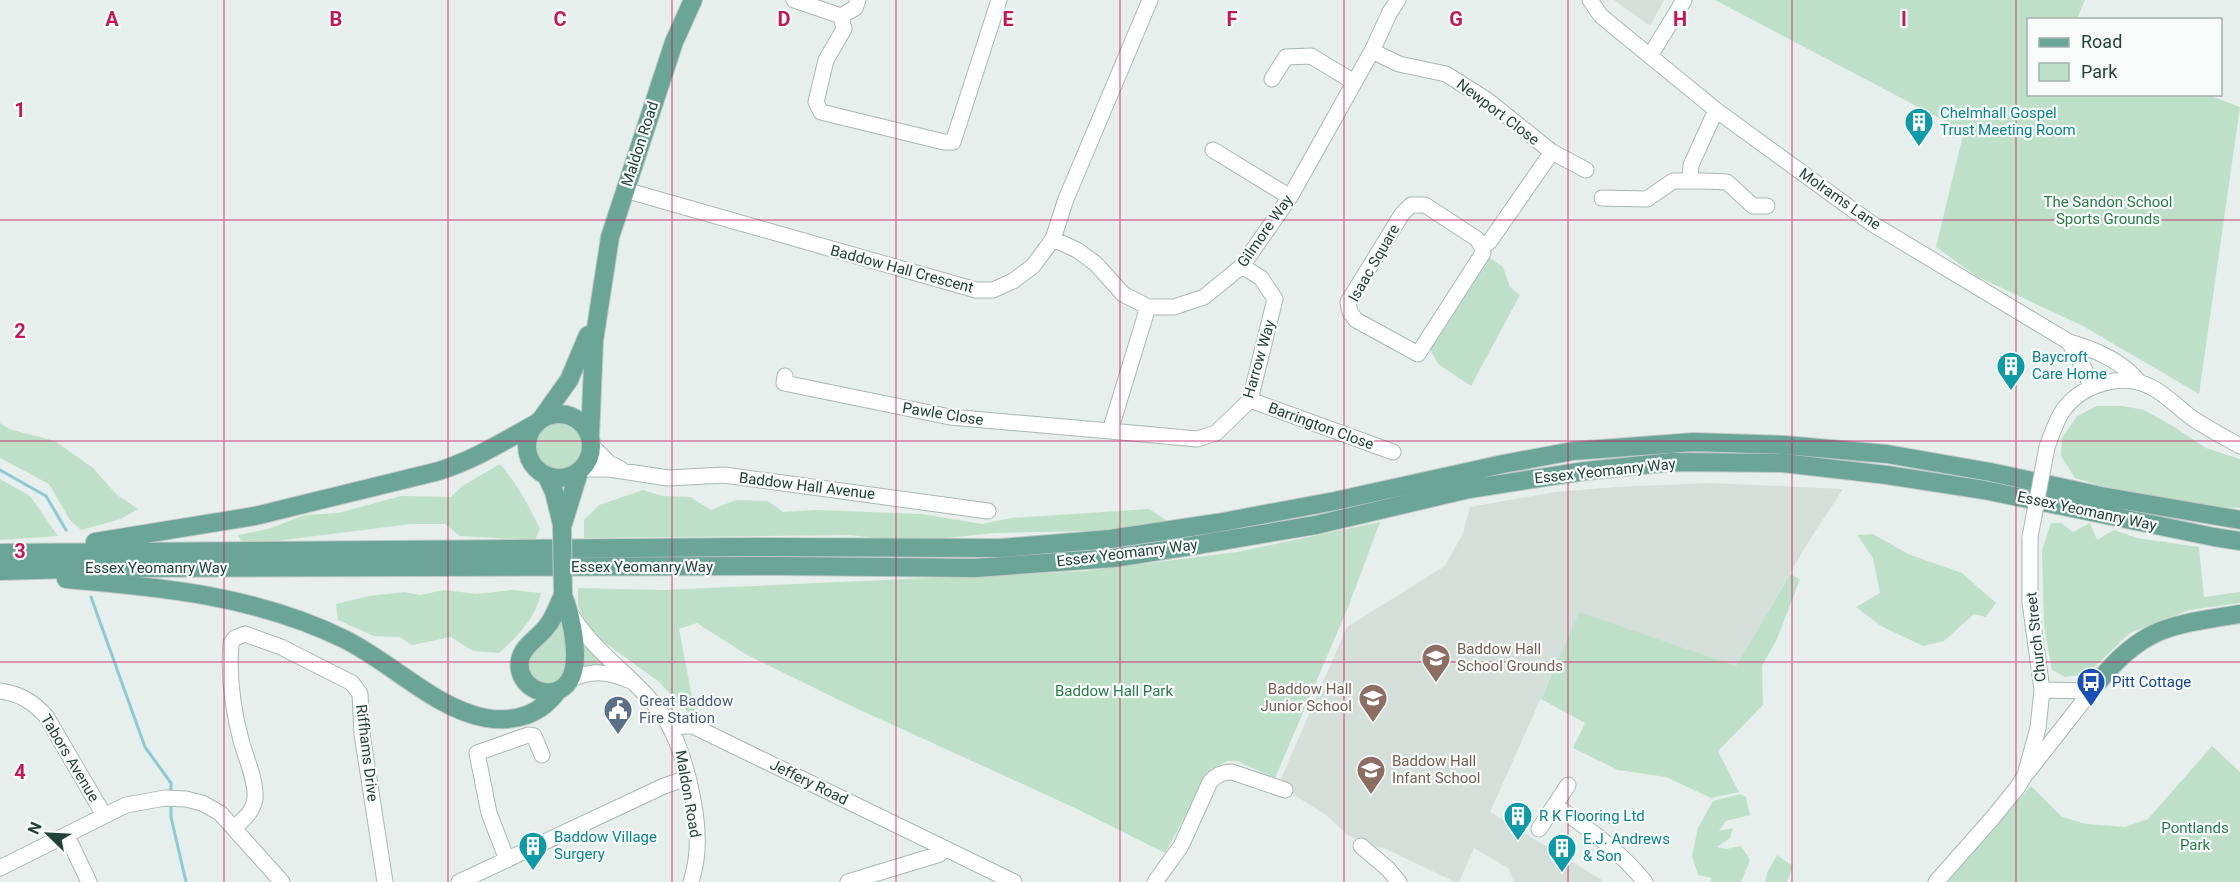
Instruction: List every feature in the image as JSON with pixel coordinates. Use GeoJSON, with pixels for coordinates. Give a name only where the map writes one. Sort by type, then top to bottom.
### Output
{"type":"FeatureCollection","features":[{"type":"Feature","properties":{"kind":"main road","name":"Maldon Road"},"geometry":{"type":"LineString","coordinates":[[591,442],[590,389],[610,237],[674,42],[693,0]]}},
{"type":"Feature","properties":{"kind":"main road","name":"Maldon Road"},"geometry":{"type":"LineString","coordinates":[[539,420],[556,399],[579,359],[601,293]]}},
{"type":"Feature","properties":{"kind":"main road"},"geometry":{"type":"LineString","coordinates":[[4,553],[137,537],[284,509],[461,464],[492,450],[539,420],[559,414],[575,418],[587,429],[591,442],[589,459],[580,470],[563,478],[546,475],[535,467],[528,455],[527,441],[539,420]]}},
{"type":"Feature","properties":{"kind":"main road","name":"Essex Yeomanry Way"},"geometry":{"type":"LineString","coordinates":[[4,553],[750,547],[1001,548],[1110,539],[1217,523],[1335,501],[1573,451],[1694,442],[1785,445],[1887,453],[2102,496],[2240,520]]}},
{"type":"Feature","properties":{"kind":"main road","name":"Essex Yeomanry Way"},"geometry":{"type":"LineString","coordinates":[[0,571],[106,568],[780,566],[975,568],[1114,558],[1316,525],[1469,489],[1585,471],[1672,462],[1783,463],[1887,475],[1984,490],[2240,541]]}},
{"type":"Feature","properties":{"kind":"main road","name":"Maldon Road"},"geometry":{"type":"LineString","coordinates":[[562,527],[580,470]]}},
{"type":"Feature","properties":{"kind":"main road","name":"Maldon Road"},"geometry":{"type":"LineString","coordinates":[[546,475],[554,492],[562,527],[566,602],[575,653],[564,685],[541,692],[531,688],[524,681],[519,662],[522,653],[566,602]]}},
{"type":"Feature","properties":{"kind":"main road"},"geometry":{"type":"LineString","coordinates":[[0,578],[49,578],[179,590],[259,607],[307,622],[347,640],[456,708],[489,718],[532,714],[546,704],[564,685]]}},
{"type":"Feature","properties":{"kind":"main road"},"geometry":{"type":"LineString","coordinates":[[2096,686],[2118,658],[2136,642],[2170,626],[2240,614]]}},
{"type":"Feature","properties":{"kind":"street"},"geometry":{"type":"LineString","coordinates":[[794,0],[841,16],[855,8],[858,0]]}},
{"type":"Feature","properties":{"kind":"street"},"geometry":{"type":"LineString","coordinates":[[841,16],[844,28],[826,60],[816,102],[821,112],[944,142],[953,142],[999,0]]}},
{"type":"Feature","properties":{"kind":"street","name":"Baddow Hall Crescent"},"geometry":{"type":"LineString","coordinates":[[625,190],[976,290],[993,290],[1013,281],[1033,266],[1053,238],[1066,199],[1150,0]]}},
{"type":"Feature","properties":{"kind":"street","name":"Gilmore Way"},"geometry":{"type":"LineString","coordinates":[[1148,307],[1174,307],[1204,297],[1242,266],[1290,197],[1398,0]]}},
{"type":"Feature","properties":{"kind":"street","name":"Molrams Lane"},"geometry":{"type":"LineString","coordinates":[[1590,0],[1601,16],[1716,110],[1871,223],[2069,342],[2085,370],[2091,388]]}},
{"type":"Feature","properties":{"kind":"street"},"geometry":{"type":"LineString","coordinates":[[1650,56],[1684,0]]}},
{"type":"Feature","properties":{"kind":"street","name":"Newport Close"},"geometry":{"type":"LineString","coordinates":[[1372,51],[1399,64],[1446,74],[1486,100],[1552,152],[1586,170]]}},
{"type":"Feature","properties":{"kind":"street"},"geometry":{"type":"LineString","coordinates":[[1272,78],[1286,57],[1311,56],[1354,82]]}},
{"type":"Feature","properties":{"kind":"street"},"geometry":{"type":"LineString","coordinates":[[1690,181],[1691,165],[1716,110]]}},
{"type":"Feature","properties":{"kind":"street","name":"Isaac Square"},"geometry":{"type":"LineString","coordinates":[[1482,247],[1490,241],[1552,152]]}},
{"type":"Feature","properties":{"kind":"street"},"geometry":{"type":"LineString","coordinates":[[1218,157],[1290,197]]}},
{"type":"Feature","properties":{"kind":"street"},"geometry":{"type":"LineString","coordinates":[[1602,198],[1647,200],[1673,181],[1727,182],[1753,206],[1767,206]]}},
{"type":"Feature","properties":{"kind":"street","name":"Isaac Square"},"geometry":{"type":"LineString","coordinates":[[1411,205],[1425,205],[1478,239],[1482,247],[1483,253],[1419,354],[1356,320],[1350,312],[1348,302],[1402,214],[1411,205]]}},
{"type":"Feature","properties":{"kind":"street"},"geometry":{"type":"LineString","coordinates":[[1053,238],[1077,250],[1096,264],[1123,294],[1148,307],[1110,431]]}},
{"type":"Feature","properties":{"kind":"street","name":"Harrow Way"},"geometry":{"type":"LineString","coordinates":[[1110,431],[1197,439],[1216,433],[1250,400],[1275,299],[1261,278],[1242,266]]}},
{"type":"Feature","properties":{"kind":"street"},"geometry":{"type":"LineString","coordinates":[[2069,342],[2088,347],[2130,371],[2139,382]]}},
{"type":"Feature","properties":{"kind":"street","name":"Pawle Close"},"geometry":{"type":"LineString","coordinates":[[785,376],[784,383],[950,417],[1110,431]]}},
{"type":"Feature","properties":{"kind":"street"},"geometry":{"type":"LineString","coordinates":[[2091,388],[2109,382],[2139,382],[2152,387],[2192,418],[2240,446]]}},
{"type":"Feature","properties":{"kind":"street","name":"Church Street"},"geometry":{"type":"LineString","coordinates":[[1936,882],[1990,821],[2025,775],[2038,728],[2042,690],[2030,602],[2030,537],[2048,447],[2056,423],[2064,409],[2075,398],[2091,388]]}},
{"type":"Feature","properties":{"kind":"street","name":"Barrington Close"},"geometry":{"type":"LineString","coordinates":[[1250,400],[1393,452]]}},
{"type":"Feature","properties":{"kind":"street","name":"Baddow Hall Avenue"},"geometry":{"type":"LineString","coordinates":[[591,442],[609,463],[626,471]]}},
{"type":"Feature","properties":{"kind":"street","name":"Baddow Hall Avenue"},"geometry":{"type":"LineString","coordinates":[[580,470],[626,471],[668,478],[724,476],[988,511]]}},
{"type":"Feature","properties":{"kind":"street","name":"Maldon Road"},"geometry":{"type":"LineString","coordinates":[[566,602],[583,634],[636,684],[673,730],[687,778],[694,814],[697,845],[691,882]]}},
{"type":"Feature","properties":{"kind":"street","name":"Riffhams Drive"},"geometry":{"type":"LineString","coordinates":[[234,828],[247,815],[255,800],[254,786],[234,713],[230,659],[234,632],[281,647],[352,683],[357,688],[360,694],[362,734],[385,882]]}},
{"type":"Feature","properties":{"kind":"street","name":"Maldon Road"},"geometry":{"type":"LineString","coordinates":[[564,685],[591,672],[614,674],[636,684]]}},
{"type":"Feature","properties":{"kind":"street"},"geometry":{"type":"LineString","coordinates":[[2042,690],[2096,686]]}},
{"type":"Feature","properties":{"kind":"street"},"geometry":{"type":"LineString","coordinates":[[2025,775],[2096,686]]}},
{"type":"Feature","properties":{"kind":"street","name":"Tabors Avenue"},"geometry":{"type":"LineString","coordinates":[[0,691],[18,694],[34,704],[46,716],[104,815]]}},
{"type":"Feature","properties":{"kind":"street","name":"Jeffery Road"},"geometry":{"type":"LineString","coordinates":[[673,730],[682,726],[693,726],[1014,882]]}},
{"type":"Feature","properties":{"kind":"street"},"geometry":{"type":"LineString","coordinates":[[507,860],[489,813],[475,747],[528,735],[534,736],[542,755]]}},
{"type":"Feature","properties":{"kind":"street"},"geometry":{"type":"LineString","coordinates":[[1155,882],[1180,846],[1210,782],[1216,775],[1232,772],[1285,790]]}},
{"type":"Feature","properties":{"kind":"street"},"geometry":{"type":"LineString","coordinates":[[459,882],[668,784],[687,778]]}},
{"type":"Feature","properties":{"kind":"street"},"geometry":{"type":"LineString","coordinates":[[1539,829],[1568,785]]}},
{"type":"Feature","properties":{"kind":"street"},"geometry":{"type":"LineString","coordinates":[[0,868],[126,805],[165,798],[186,799],[212,807],[282,882]]}},
{"type":"Feature","properties":{"kind":"street"},"geometry":{"type":"LineString","coordinates":[[1555,805],[1632,865],[1645,882]]}},
{"type":"Feature","properties":{"kind":"street"},"geometry":{"type":"LineString","coordinates":[[67,836],[89,882]]}},
{"type":"Feature","properties":{"kind":"street"},"geometry":{"type":"LineString","coordinates":[[1361,846],[1399,882]]}},
{"type":"Feature","properties":{"kind":"street"},"geometry":{"type":"LineString","coordinates":[[848,882],[940,854],[944,849]]}},
{"type":"Feature","properties":{"kind":"shaded area"},"geometry":{"type":"Polygon","coordinates":[[[1614,0],[1664,0],[1650,26],[1614,0]]]}},
{"type":"Feature","properties":{"kind":"shaded area","name":"Baddow Hall School Grounds"},"geometry":{"type":"Polygon","coordinates":[[[1711,483],[1843,489],[1807,544],[1736,666],[1579,613],[1490,812],[1602,880],[1601,882],[1514,882],[1508,868],[1474,848],[1459,882],[1455,882],[1384,848],[1372,847],[1348,835],[1326,815],[1288,791],[1280,781],[1347,627],[1445,566],[1463,533],[1470,507],[1555,492],[1711,483]]]}},
{"type":"Feature","properties":{"kind":"green space","name":"The Sandon School Sports Grounds"},"geometry":{"type":"Polygon","coordinates":[[[1715,0],[2085,0],[2077,18],[2027,18],[2027,96],[2211,96],[2240,107],[2199,394],[2083,326],[1976,276],[1936,247],[1964,131],[1715,0]]]}},
{"type":"Feature","properties":{"kind":"green space"},"geometry":{"type":"Polygon","coordinates":[[[1483,253],[1503,267],[1510,287],[1520,295],[1471,386],[1438,364],[1427,343],[1483,253]]]}},
{"type":"Feature","properties":{"kind":"green space"},"geometry":{"type":"Polygon","coordinates":[[[2097,406],[2123,406],[2144,410],[2206,448],[2240,459],[2240,508],[2217,507],[2118,491],[2075,478],[2061,456],[2062,438],[2077,416],[2097,406]]]}},
{"type":"Feature","properties":{"kind":"green space"},"geometry":{"type":"Polygon","coordinates":[[[554,421],[564,421],[577,428],[584,441],[584,451],[577,464],[564,471],[554,471],[545,467],[538,460],[534,451],[534,441],[538,432],[545,425],[554,421]]]}},
{"type":"Feature","properties":{"kind":"green space"},"geometry":{"type":"Polygon","coordinates":[[[0,423],[9,429],[55,441],[93,468],[117,495],[138,509],[121,519],[81,530],[70,520],[49,484],[0,458],[0,423]]]}},
{"type":"Feature","properties":{"kind":"green space"},"geometry":{"type":"Polygon","coordinates":[[[500,464],[522,495],[540,529],[535,540],[460,536],[445,524],[411,524],[268,542],[241,541],[238,535],[268,529],[305,515],[338,513],[401,496],[451,497],[462,486],[500,464]]]}},
{"type":"Feature","properties":{"kind":"green space"},"geometry":{"type":"Polygon","coordinates":[[[0,479],[30,496],[58,536],[0,540],[0,479]]]}},
{"type":"Feature","properties":{"kind":"green space"},"geometry":{"type":"Polygon","coordinates":[[[643,490],[663,496],[690,497],[711,510],[736,500],[768,501],[783,512],[815,510],[921,514],[982,524],[1011,518],[1149,509],[1169,522],[1136,530],[995,533],[906,542],[851,535],[584,538],[584,520],[599,505],[643,490]]]}},
{"type":"Feature","properties":{"kind":"green space","name":"Baddow Hall Park"},"geometry":{"type":"Polygon","coordinates":[[[1380,522],[1349,605],[1275,778],[1237,761],[1228,761],[1211,769],[1165,853],[1075,808],[847,704],[747,655],[697,623],[679,629],[695,713],[689,713],[658,681],[601,640],[586,625],[578,606],[578,588],[664,590],[1086,571],[1237,552],[1380,522]]]}},
{"type":"Feature","properties":{"kind":"green space"},"geometry":{"type":"Polygon","coordinates":[[[2051,523],[2061,523],[2073,532],[2090,523],[2097,540],[2114,530],[2137,538],[2199,547],[2204,597],[2240,592],[2240,603],[2189,610],[2130,633],[2087,674],[2065,677],[2052,670],[2044,626],[2042,550],[2051,523]]]}},
{"type":"Feature","properties":{"kind":"green space"},"geometry":{"type":"Polygon","coordinates":[[[1873,534],[1908,554],[1962,573],[1996,603],[1986,617],[1974,614],[1944,641],[1923,646],[1881,626],[1856,607],[1880,593],[1873,558],[1857,535],[1873,534]]]}},
{"type":"Feature","properties":{"kind":"green space"},"geometry":{"type":"Polygon","coordinates":[[[1790,574],[1800,579],[1777,639],[1762,666],[1763,705],[1718,751],[1739,792],[1711,798],[1666,777],[1618,770],[1573,748],[1585,723],[1541,699],[1579,612],[1736,666],[1790,574]]]}},
{"type":"Feature","properties":{"kind":"green space"},"geometry":{"type":"Polygon","coordinates":[[[444,590],[477,594],[512,590],[541,593],[535,611],[525,626],[499,653],[473,651],[451,637],[412,645],[400,637],[374,636],[338,620],[336,604],[369,596],[404,592],[420,595],[444,590]]]}},
{"type":"Feature","properties":{"kind":"green space"},"geometry":{"type":"Polygon","coordinates":[[[563,617],[568,655],[563,673],[548,685],[530,679],[526,657],[563,617]]]}},
{"type":"Feature","properties":{"kind":"green space"},"geometry":{"type":"Polygon","coordinates":[[[582,643],[609,666],[599,665],[581,670],[582,643]]]}},
{"type":"Feature","properties":{"kind":"green space","name":"Pontlands Park"},"geometry":{"type":"Polygon","coordinates":[[[2212,746],[2240,772],[2240,882],[1949,882],[1946,879],[2031,786],[2062,817],[2086,824],[2125,827],[2148,819],[2212,746]]]}},
{"type":"Feature","properties":{"kind":"green space"},"geometry":{"type":"Polygon","coordinates":[[[1740,794],[1746,797],[1750,815],[1726,821],[1719,831],[1733,828],[1730,838],[1717,847],[1726,849],[1741,846],[1750,860],[1741,882],[1710,882],[1712,878],[1698,875],[1692,856],[1698,828],[1713,801],[1740,794]]]}},
{"type":"Feature","properties":{"kind":"green space"},"geometry":{"type":"Polygon","coordinates":[[[1777,855],[1793,866],[1787,882],[1765,882],[1767,873],[1777,855]]]}},
{"type":"Feature","properties":{"kind":"waterway"},"geometry":{"type":"LineString","coordinates":[[0,470],[46,496],[66,530]]}},
{"type":"Feature","properties":{"kind":"waterway"},"geometry":{"type":"LineString","coordinates":[[91,597],[145,747],[171,783],[171,792]]}},
{"type":"Feature","properties":{"kind":"waterway"},"geometry":{"type":"LineString","coordinates":[[171,802],[171,817],[186,882]]}},
{"type":"Feature","properties":{"kind":"place","name":"Chelmhall Gospel Trust Meeting Room"},"geometry":{"type":"Point","coordinates":[1919,148]}},
{"type":"Feature","properties":{"kind":"place","name":"Baycroft Care Home"},"geometry":{"type":"Point","coordinates":[2011,392]}},
{"type":"Feature","properties":{"kind":"place","name":"Baddow Hall School Grounds"},"geometry":{"type":"Point","coordinates":[1436,684]}},
{"type":"Feature","properties":{"kind":"place","name":"Pitt Cottage"},"geometry":{"type":"Point","coordinates":[2091,708]}},
{"type":"Feature","properties":{"kind":"place","name":"Baddow Hall Junior School"},"geometry":{"type":"Point","coordinates":[1373,724]}},
{"type":"Feature","properties":{"kind":"place","name":"Great Baddow Fire Station"},"geometry":{"type":"Point","coordinates":[618,736]}},
{"type":"Feature","properties":{"kind":"place","name":"Baddow Hall Infant School"},"geometry":{"type":"Point","coordinates":[1371,796]}},
{"type":"Feature","properties":{"kind":"place","name":"R K Flooring Ltd"},"geometry":{"type":"Point","coordinates":[1518,842]}},
{"type":"Feature","properties":{"kind":"place","name":"Baddow Village Surgery"},"geometry":{"type":"Point","coordinates":[533,872]}},
{"type":"Feature","properties":{"kind":"place","name":"E.J. Andrews & Son"},"geometry":{"type":"Point","coordinates":[1562,874]}}]}
